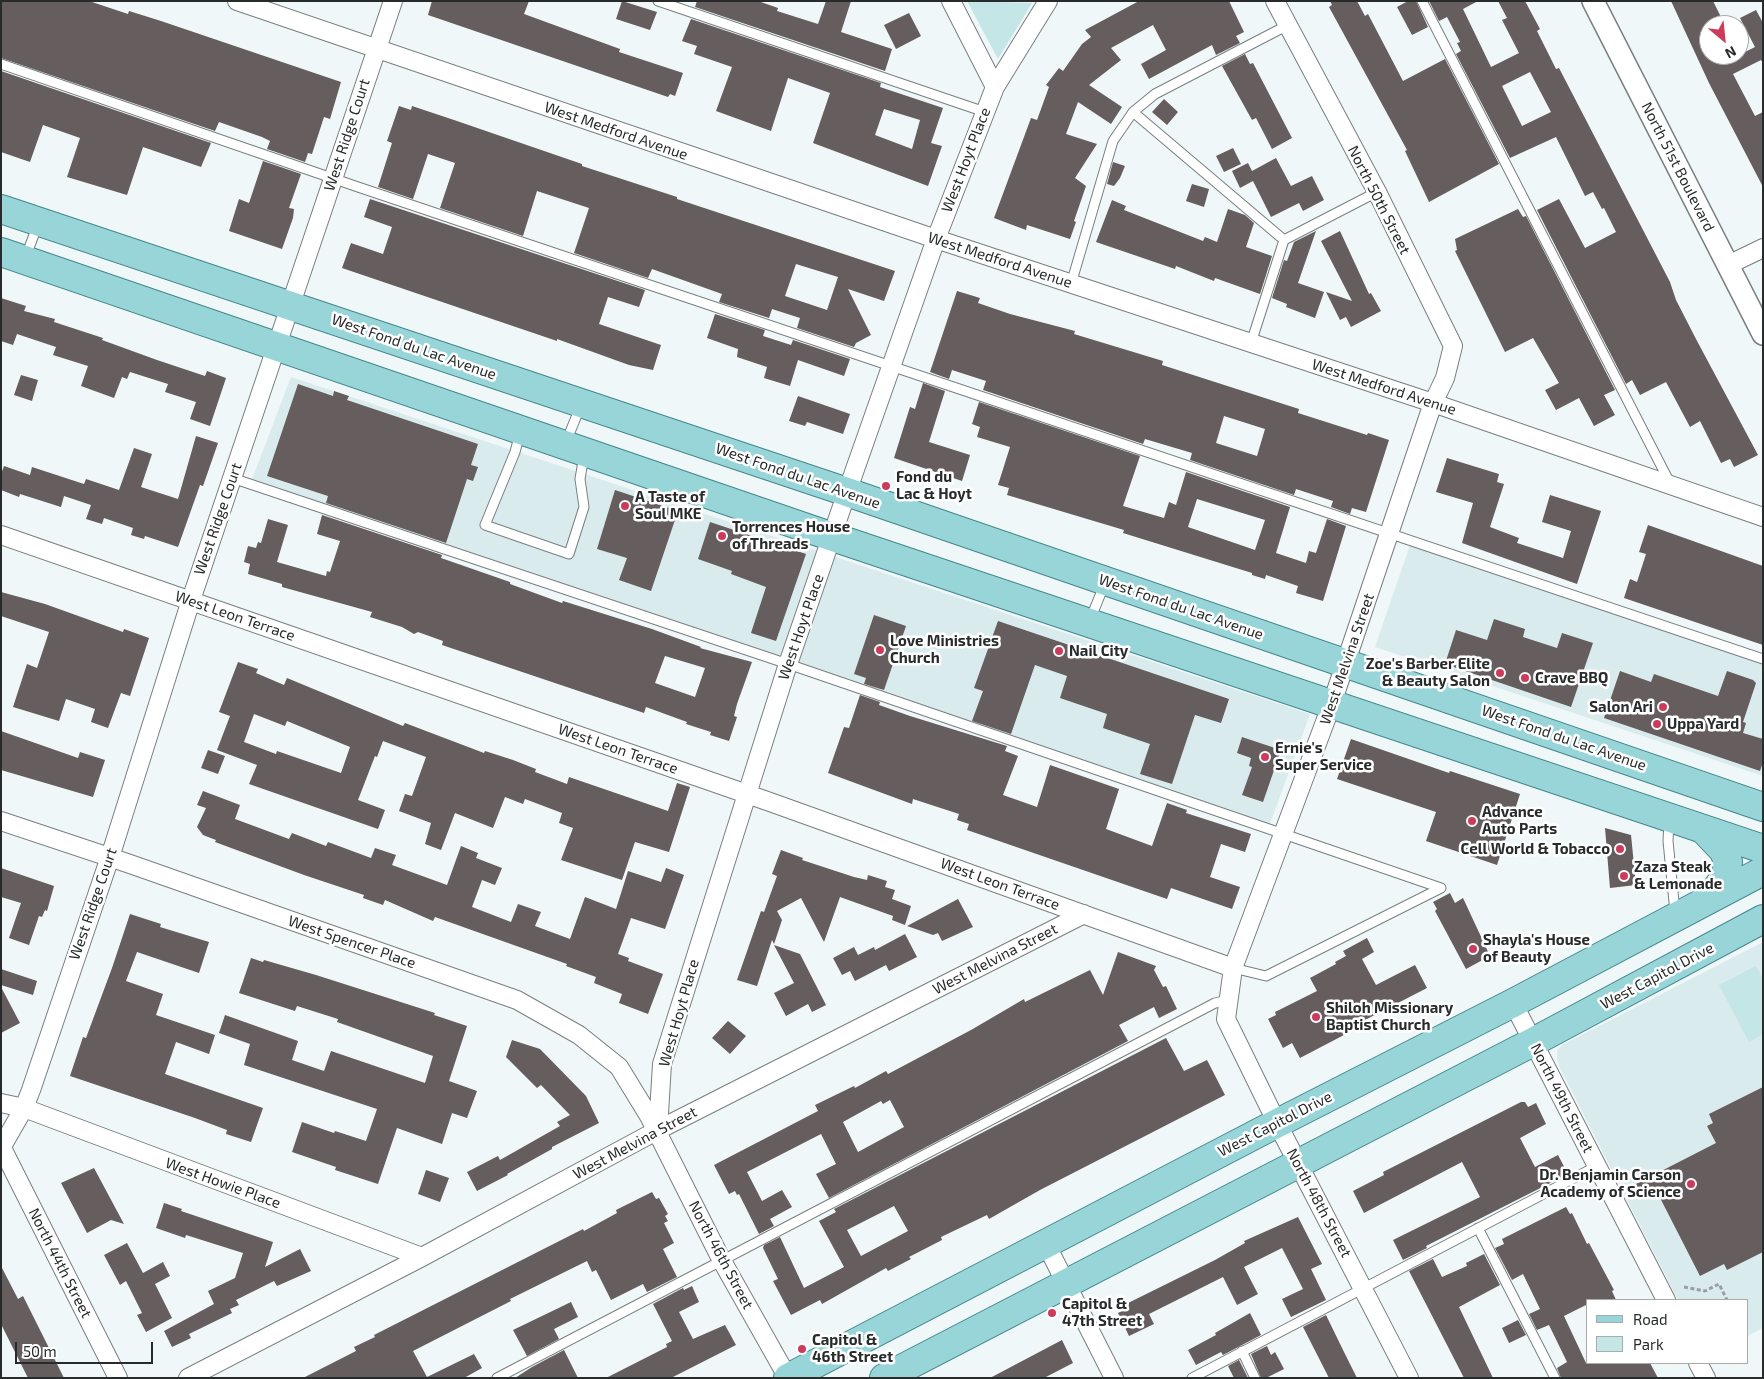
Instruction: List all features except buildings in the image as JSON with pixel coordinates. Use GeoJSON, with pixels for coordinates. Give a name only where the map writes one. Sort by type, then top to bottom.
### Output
{"type":"FeatureCollection","features":[{"type":"Feature","properties":{"kind":"main road","name":"West Fond du Lac Avenue"},"geometry":{"type":"LineString","coordinates":[[1,209],[847,492],[1763,807]]}},
{"type":"Feature","properties":{"kind":"main road"},"geometry":{"type":"LineString","coordinates":[[13,256],[277,348],[1088,624],[1763,849]]}},
{"type":"Feature","properties":{"kind":"main road"},"geometry":{"type":"LineString","coordinates":[[1704,830],[1724,851],[1728,862],[1726,877],[1708,900]]}},
{"type":"Feature","properties":{"kind":"main road","name":"West Capitol Drive"},"geometry":{"type":"LineString","coordinates":[[788,1378],[1763,872]]}},
{"type":"Feature","properties":{"kind":"main road","name":"West Capitol Drive"},"geometry":{"type":"LineString","coordinates":[[884,1378],[1534,1042],[1763,920]]}},
{"type":"Feature","properties":{"kind":"street","name":"West Medford Avenue"},"geometry":{"type":"LineString","coordinates":[[237,1],[936,240],[1433,403],[1763,517]]}},
{"type":"Feature","properties":{"kind":"street","name":"West Ridge Court"},"geometry":{"type":"LineString","coordinates":[[2,1148],[24,1108],[110,857],[191,600],[277,348],[375,49],[393,1]]}},
{"type":"Feature","properties":{"kind":"street"},"geometry":{"type":"LineString","coordinates":[[951,1],[995,87]]}},
{"type":"Feature","properties":{"kind":"street","name":"West Hoyt Place"},"geometry":{"type":"LineString","coordinates":[[658,1130],[662,1064],[788,664],[847,492],[936,240],[995,87],[1048,1]]}},
{"type":"Feature","properties":{"kind":"street","name":"North 50th Street"},"geometry":{"type":"LineString","coordinates":[[1275,1],[1376,192],[1453,346],[1445,378],[1433,403]]}},
{"type":"Feature","properties":{"kind":"street","name":"North 51st Boulevard"},"geometry":{"type":"LineString","coordinates":[[1593,1],[1763,334]]}},
{"type":"Feature","properties":{"kind":"street"},"geometry":{"type":"LineString","coordinates":[[1728,265],[1763,248]]}},
{"type":"Feature","properties":{"kind":"street","name":"West Melvina Street"},"geometry":{"type":"LineString","coordinates":[[1233,968],[1332,706],[1433,403]]}},
{"type":"Feature","properties":{"kind":"street","name":"West Leon Terrace"},"geometry":{"type":"LineString","coordinates":[[1,535],[747,794],[1233,968]]}},
{"type":"Feature","properties":{"kind":"street","name":"West Spencer Place"},"geometry":{"type":"LineString","coordinates":[[1,821],[110,857],[517,1000],[579,1035],[619,1067],[658,1130]]}},
{"type":"Feature","properties":{"kind":"street","name":"West Melvina Street"},"geometry":{"type":"LineString","coordinates":[[188,1378],[422,1257],[658,1130],[1084,914]]}},
{"type":"Feature","properties":{"kind":"street","name":"North 48th Street"},"geometry":{"type":"LineString","coordinates":[[1233,968],[1226,1019],[1277,1123],[1409,1378]]}},
{"type":"Feature","properties":{"kind":"street","name":"North 49th Street"},"geometry":{"type":"LineString","coordinates":[[1513,1003],[1665,1299]]}},
{"type":"Feature","properties":{"kind":"street"},"geometry":{"type":"LineString","coordinates":[[1,1103],[24,1108]]}},
{"type":"Feature","properties":{"kind":"street","name":"West Howie Place"},"geometry":{"type":"LineString","coordinates":[[24,1108],[422,1257]]}},
{"type":"Feature","properties":{"kind":"street","name":"North 46th Street"},"geometry":{"type":"LineString","coordinates":[[658,1130],[722,1261],[788,1378]]}},
{"type":"Feature","properties":{"kind":"street","name":"North 44th Street"},"geometry":{"type":"LineString","coordinates":[[2,1148],[118,1378]]}},
{"type":"Feature","properties":{"kind":"street"},"geometry":{"type":"LineString","coordinates":[[1046,1244],[1114,1378]]}},
{"type":"Feature","properties":{"kind":"street"},"geometry":{"type":"LineString","coordinates":[[1699,1364],[1706,1378]]}},
{"type":"Feature","properties":{"kind":"lane"},"geometry":{"type":"LineString","coordinates":[[658,1],[985,112]]}},
{"type":"Feature","properties":{"kind":"lane"},"geometry":{"type":"LineString","coordinates":[[1422,1],[1671,486]]}},
{"type":"Feature","properties":{"kind":"lane"},"geometry":{"type":"LineString","coordinates":[[1071,284],[1113,141],[1133,112],[1155,94],[1288,25]]}},
{"type":"Feature","properties":{"kind":"lane"},"geometry":{"type":"LineString","coordinates":[[1,64],[332,178],[1763,659]]}},
{"type":"Feature","properties":{"kind":"lane"},"geometry":{"type":"LineString","coordinates":[[1133,112],[1284,240]]}},
{"type":"Feature","properties":{"kind":"lane"},"geometry":{"type":"LineString","coordinates":[[1251,343],[1284,240],[1376,192]]}},
{"type":"Feature","properties":{"kind":"lane"},"geometry":{"type":"LineString","coordinates":[[13,256],[38,221]]}},
{"type":"Feature","properties":{"kind":"lane"},"geometry":{"type":"LineString","coordinates":[[520,430],[515,452],[485,525],[569,554],[584,507],[575,449],[582,403]]}},
{"type":"Feature","properties":{"kind":"lane"},"geometry":{"type":"LineString","coordinates":[[232,478],[788,664],[1440,888],[1266,976],[1233,968]]}},
{"type":"Feature","properties":{"kind":"lane"},"geometry":{"type":"LineString","coordinates":[[1088,624],[1106,581]]}},
{"type":"Feature","properties":{"kind":"lane"},"geometry":{"type":"LineString","coordinates":[[1669,818],[1668,841],[1676,918]]}},
{"type":"Feature","properties":{"kind":"lane"},"geometry":{"type":"LineString","coordinates":[[497,1378],[1215,1003],[1228,1000]]}},
{"type":"Feature","properties":{"kind":"lane"},"geometry":{"type":"LineString","coordinates":[[1192,1378],[1597,1166]]}},
{"type":"Feature","properties":{"kind":"lane"},"geometry":{"type":"LineString","coordinates":[[1478,1228],[1555,1378]]}},
{"type":"Feature","properties":{"kind":"lane"},"geometry":{"type":"LineString","coordinates":[[1242,1351],[1256,1378]]}},
{"type":"Feature","properties":{"kind":"path"},"geometry":{"type":"LineString","coordinates":[[1684,1287],[1704,1291],[1719,1284],[1727,1299]]}},
{"type":"Feature","properties":{"kind":"shaded area"},"geometry":{"type":"Polygon","coordinates":[[[291,377],[1310,714],[1267,832],[251,482],[291,377]]]}},
{"type":"Feature","properties":{"kind":"shaded area"},"geometry":{"type":"Polygon","coordinates":[[[1411,542],[1763,659],[1763,776],[1375,647],[1411,542]]]}},
{"type":"Feature","properties":{"kind":"shaded area","name":"Dr. Benjamin Carson Academy of Science"},"geometry":{"type":"Polygon","coordinates":[[[1763,942],[1763,1328],[1749,1335],[1749,1299],[1677,1299],[1560,1068],[1557,1050],[1564,1044],[1763,942]]]}},
{"type":"Feature","properties":{"kind":"green space"},"geometry":{"type":"Polygon","coordinates":[[[967,1],[1032,3],[998,59],[967,1]]]}},
{"type":"Feature","properties":{"kind":"green space"},"geometry":{"type":"Polygon","coordinates":[[[1756,966],[1763,979],[1763,1034],[1749,1042],[1719,985],[1756,966]]]}},
{"type":"Feature","properties":{"kind":"place","name":"Fond du Lac & Hoyt"},"geometry":{"type":"Point","coordinates":[886,486]}},
{"type":"Feature","properties":{"kind":"place","name":"A Taste of Soul MKE"},"geometry":{"type":"Point","coordinates":[625,506]}},
{"type":"Feature","properties":{"kind":"place","name":"Torrences House of Threads"},"geometry":{"type":"Point","coordinates":[722,536]}},
{"type":"Feature","properties":{"kind":"place","name":"Love Ministries Church"},"geometry":{"type":"Point","coordinates":[880,650]}},
{"type":"Feature","properties":{"kind":"place","name":"Nail City"},"geometry":{"type":"Point","coordinates":[1059,651]}},
{"type":"Feature","properties":{"kind":"place","name":"Zoe's Barber Elite & Beauty Salon"},"geometry":{"type":"Point","coordinates":[1500,673]}},
{"type":"Feature","properties":{"kind":"place","name":"Crave BBQ"},"geometry":{"type":"Point","coordinates":[1525,678]}},
{"type":"Feature","properties":{"kind":"place","name":"Salon Ari"},"geometry":{"type":"Point","coordinates":[1663,707]}},
{"type":"Feature","properties":{"kind":"place","name":"Uppa Yard"},"geometry":{"type":"Point","coordinates":[1657,724]}},
{"type":"Feature","properties":{"kind":"place","name":"Ernie's Super Service"},"geometry":{"type":"Point","coordinates":[1265,757]}},
{"type":"Feature","properties":{"kind":"place","name":"Advance Auto Parts"},"geometry":{"type":"Point","coordinates":[1472,821]}},
{"type":"Feature","properties":{"kind":"place","name":"Cell World & Tobacco"},"geometry":{"type":"Point","coordinates":[1620,849]}},
{"type":"Feature","properties":{"kind":"place","name":"Zaza Steak & Lemonade"},"geometry":{"type":"Point","coordinates":[1624,876]}},
{"type":"Feature","properties":{"kind":"place","name":"Shayla's House of Beauty"},"geometry":{"type":"Point","coordinates":[1473,949]}},
{"type":"Feature","properties":{"kind":"place","name":"Shiloh Missionary Baptist Church"},"geometry":{"type":"Point","coordinates":[1316,1017]}},
{"type":"Feature","properties":{"kind":"place","name":"Dr. Benjamin Carson Academy of Science"},"geometry":{"type":"Point","coordinates":[1691,1184]}},
{"type":"Feature","properties":{"kind":"place","name":"Capitol & 47th Street"},"geometry":{"type":"Point","coordinates":[1052,1313]}},
{"type":"Feature","properties":{"kind":"place","name":"Capitol & 46th Street"},"geometry":{"type":"Point","coordinates":[802,1349]}}]}
